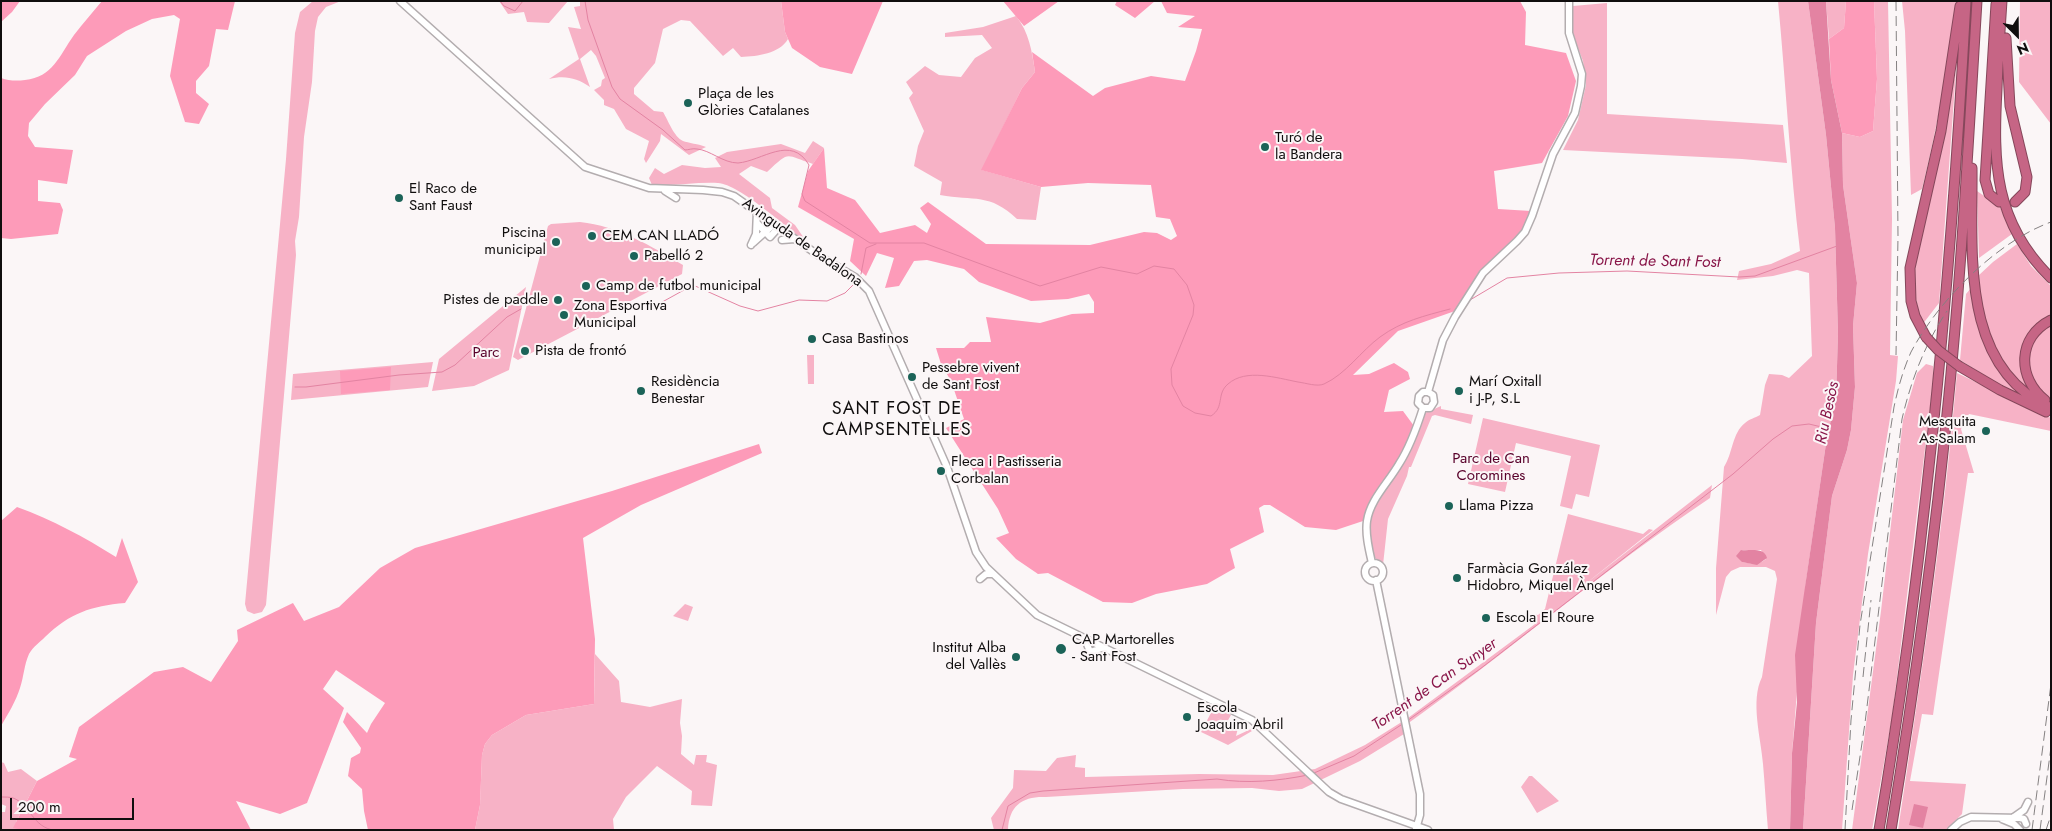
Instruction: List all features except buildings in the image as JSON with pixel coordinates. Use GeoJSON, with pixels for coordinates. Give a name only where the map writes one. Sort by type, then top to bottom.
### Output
{"type":"FeatureCollection","features":[{"type":"Feature","properties":{"kind":"highway"},"geometry":{"type":"LineString","coordinates":[[1961,1],[1942,123],[1910,268],[1911,301],[1926,337],[1938,350],[1959,366],[2000,390],[2051,414]]}},
{"type":"Feature","properties":{"kind":"highway"},"geometry":{"type":"LineString","coordinates":[[1879,830],[1908,642],[1934,429],[1948,266],[1966,1]]}},
{"type":"Feature","properties":{"kind":"highway"},"geometry":{"type":"LineString","coordinates":[[1891,830],[1917,662],[1941,470],[1959,280],[1977,1]]}},
{"type":"Feature","properties":{"kind":"highway"},"geometry":{"type":"LineString","coordinates":[[1996,1],[1985,180],[1989,194],[1999,202]]}},
{"type":"Feature","properties":{"kind":"highway"},"geometry":{"type":"LineString","coordinates":[[2002,1],[1995,126],[1997,173],[2006,207],[2017,233],[2035,260],[2051,278]]}},
{"type":"Feature","properties":{"kind":"highway"},"geometry":{"type":"LineString","coordinates":[[2008,1],[2000,132],[2004,180],[2022,230],[2038,255],[2051,269]]}},
{"type":"Feature","properties":{"kind":"highway"},"geometry":{"type":"LineString","coordinates":[[2006,38],[2010,106],[2027,177],[2025,192],[2015,202]]}},
{"type":"Feature","properties":{"kind":"highway"},"geometry":{"type":"LineString","coordinates":[[1969,136],[1972,168],[1975,284],[1984,334],[1994,356],[2009,377],[2024,392],[2051,406]]}},
{"type":"Feature","properties":{"kind":"highway"},"geometry":{"type":"LineString","coordinates":[[2051,320],[2039,328],[2030,338],[2025,351],[2024,364],[2026,376],[2032,387],[2051,406]]}},
{"type":"Feature","properties":{"kind":"street","name":"Avinguda de Badalona"},"geometry":{"type":"LineString","coordinates":[[400,1],[579,163],[612,177],[649,188],[722,192],[734,196],[795,239],[854,277],[869,291],[947,467],[976,552],[992,574],[1037,615],[1085,639],[1090,652],[1102,648],[1249,718],[1318,782],[1341,798],[1416,828]]}},
{"type":"Feature","properties":{"kind":"street"},"geometry":{"type":"LineString","coordinates":[[1428,392],[1443,340],[1455,317],[1483,273],[1517,241],[1528,226],[1552,154],[1575,113],[1582,74],[1569,33],[1569,1]]}},
{"type":"Feature","properties":{"kind":"street"},"geometry":{"type":"LineString","coordinates":[[664,190],[676,198]]}},
{"type":"Feature","properties":{"kind":"street"},"geometry":{"type":"LineString","coordinates":[[757,211],[756,234],[751,246],[776,225]]}},
{"type":"Feature","properties":{"kind":"street"},"geometry":{"type":"LineString","coordinates":[[757,223],[766,233]]}},
{"type":"Feature","properties":{"kind":"street"},"geometry":{"type":"LineString","coordinates":[[782,240],[795,239]]}},
{"type":"Feature","properties":{"kind":"street"},"geometry":{"type":"LineString","coordinates":[[1423,392],[1428,392],[1433,396],[1434,402],[1430,408],[1423,408],[1418,403],[1419,396],[1423,392]]}},
{"type":"Feature","properties":{"kind":"street"},"geometry":{"type":"LineString","coordinates":[[1372,563],[1366,527],[1369,512],[1404,456],[1423,408]]}},
{"type":"Feature","properties":{"kind":"street"},"geometry":{"type":"LineString","coordinates":[[982,562],[982,571]]}},
{"type":"Feature","properties":{"kind":"street"},"geometry":{"type":"LineString","coordinates":[[1372,563],[1378,564],[1382,570],[1381,577],[1376,580],[1369,579],[1366,574],[1366,568],[1372,563]]}},
{"type":"Feature","properties":{"kind":"street"},"geometry":{"type":"LineString","coordinates":[[980,579],[986,574],[992,574]]}},
{"type":"Feature","properties":{"kind":"street"},"geometry":{"type":"LineString","coordinates":[[1376,580],[1420,794],[1421,806],[1416,828],[1428,830]]}},
{"type":"Feature","properties":{"kind":"street"},"geometry":{"type":"LineString","coordinates":[[2013,820],[2024,810],[2028,802]]}},
{"type":"Feature","properties":{"kind":"street"},"geometry":{"type":"LineString","coordinates":[[1951,830],[1960,822],[1971,817],[1999,818],[2013,820],[2021,824],[2026,822]]}},
{"type":"Feature","properties":{"kind":"street"},"geometry":{"type":"LineString","coordinates":[[2013,820],[2020,830]]}},
{"type":"Feature","properties":{"kind":"green space"},"geometry":{"type":"Polygon","coordinates":[[[313,1],[341,1],[326,7],[318,17],[315,31],[312,82],[304,137],[299,217],[295,241],[296,255],[266,605],[262,612],[254,614],[247,611],[245,604],[286,159],[295,33],[300,12],[313,1]]]}},
{"type":"Feature","properties":{"kind":"green space"},"geometry":{"type":"Polygon","coordinates":[[[499,1],[568,1],[549,23],[527,22],[524,12],[508,14],[499,1]]]}},
{"type":"Feature","properties":{"kind":"green space"},"geometry":{"type":"Polygon","coordinates":[[[580,1],[781,1],[785,32],[788,39],[779,48],[768,53],[741,57],[733,48],[723,56],[690,21],[681,20],[663,29],[655,63],[634,88],[634,94],[654,111],[663,112],[680,139],[706,147],[689,155],[661,134],[660,141],[646,163],[644,159],[649,141],[626,129],[614,109],[604,105],[604,100],[594,90],[601,86],[602,80],[605,78],[596,56],[591,50],[580,59],[590,87],[571,78],[549,79],[579,59],[568,27],[581,29],[574,7],[580,6],[580,1]]]}},
{"type":"Feature","properties":{"kind":"green space"},"geometry":{"type":"Polygon","coordinates":[[[1778,1],[1808,1],[1826,135],[1835,228],[1838,334],[1836,398],[1827,437],[1806,581],[1792,753],[1790,830],[1768,830],[1763,764],[1757,720],[1757,697],[1762,677],[1777,579],[1775,571],[1766,567],[1740,567],[1731,571],[1726,577],[1716,615],[1716,568],[1724,467],[1741,427],[1760,415],[1765,385],[1769,374],[1782,375],[1789,378],[1812,356],[1809,273],[1797,270],[1773,276],[1737,280],[1739,271],[1771,264],[1800,251],[1793,189],[1778,1]],[[1741,550],[1742,562],[1755,564],[1763,561],[1766,559],[1761,550],[1741,550]]]}},
{"type":"Feature","properties":{"kind":"green space"},"geometry":{"type":"Polygon","coordinates":[[[1826,1],[1846,1],[1844,28],[1829,39],[1826,1]]]}},
{"type":"Feature","properties":{"kind":"green space"},"geometry":{"type":"Polygon","coordinates":[[[1874,1],[1888,1],[1892,219],[1890,355],[1898,356],[1896,381],[1868,554],[1853,675],[1842,830],[1803,830],[1816,623],[1832,496],[1847,450],[1855,387],[1853,326],[1857,283],[1843,185],[1842,133],[1860,137],[1873,131],[1877,79],[1874,1]]]}},
{"type":"Feature","properties":{"kind":"green space"},"geometry":{"type":"Polygon","coordinates":[[[1902,1],[1956,1],[1938,119],[1922,189],[1911,195],[1905,31],[1902,1]]]}},
{"type":"Feature","properties":{"kind":"green space"},"geometry":{"type":"Polygon","coordinates":[[[2020,1],[2051,1],[2051,124],[2019,82],[2020,1]]]}},
{"type":"Feature","properties":{"kind":"green space"},"geometry":{"type":"Polygon","coordinates":[[[1607,3],[1607,114],[1783,125],[1787,163],[1563,150],[1578,120],[1586,85],[1583,61],[1572,33],[1573,6],[1607,3]]]}},
{"type":"Feature","properties":{"kind":"green space"},"geometry":{"type":"Polygon","coordinates":[[[1016,16],[1027,35],[1035,72],[1022,88],[982,170],[1041,187],[1036,220],[1017,219],[998,205],[990,202],[940,195],[942,182],[914,166],[918,146],[924,131],[909,98],[913,93],[906,82],[925,66],[939,75],[961,77],[975,58],[992,48],[982,35],[945,37],[945,33],[983,27],[1016,16]]]}},
{"type":"Feature","properties":{"kind":"green space"},"geometry":{"type":"Polygon","coordinates":[[[1956,71],[1939,303],[1922,325],[1914,291],[1914,272],[1956,71]]]}},
{"type":"Feature","properties":{"kind":"green space"},"geometry":{"type":"Polygon","coordinates":[[[813,141],[824,148],[813,164],[788,156],[780,160],[767,172],[751,166],[739,174],[770,198],[772,208],[795,225],[808,244],[751,199],[727,185],[710,183],[652,185],[649,178],[655,168],[664,174],[682,165],[705,168],[721,167],[715,158],[727,152],[781,144],[805,153],[813,141]]]}},
{"type":"Feature","properties":{"kind":"green space"},"geometry":{"type":"Polygon","coordinates":[[[1977,191],[2000,207],[2012,234],[1979,258],[1977,191]]]}},
{"type":"Feature","properties":{"kind":"green space","name":"Zona Esportiva Municipal"},"geometry":{"type":"Polygon","coordinates":[[[580,222],[621,232],[646,244],[683,265],[682,274],[518,360],[513,357],[548,226],[551,224],[580,222]]]}},
{"type":"Feature","properties":{"kind":"green space"},"geometry":{"type":"Polygon","coordinates":[[[2017,244],[2031,266],[2051,286],[2051,317],[2034,327],[2028,334],[2021,351],[2021,370],[2025,382],[2035,396],[2020,383],[1999,357],[1984,313],[1978,276],[2017,244]]]}},
{"type":"Feature","properties":{"kind":"green space","name":"Parc"},"geometry":{"type":"Polygon","coordinates":[[[526,287],[509,370],[474,386],[432,391],[439,359],[526,287]]]}},
{"type":"Feature","properties":{"kind":"green space"},"geometry":{"type":"Polygon","coordinates":[[[1971,288],[1978,324],[1988,352],[2005,377],[2033,402],[2000,385],[1960,360],[1966,294],[1971,288]]]}},
{"type":"Feature","properties":{"kind":"green space"},"geometry":{"type":"Polygon","coordinates":[[[2051,324],[2051,401],[2034,383],[2028,362],[2029,352],[2034,342],[2041,332],[2051,324]]]}},
{"type":"Feature","properties":{"kind":"green space"},"geometry":{"type":"Polygon","coordinates":[[[807,355],[814,355],[814,384],[808,384],[807,355]]]}},
{"type":"Feature","properties":{"kind":"green space"},"geometry":{"type":"Polygon","coordinates":[[[433,362],[428,387],[291,400],[293,374],[433,362]]]}},
{"type":"Feature","properties":{"kind":"green space"},"geometry":{"type":"Polygon","coordinates":[[[1926,364],[1933,366],[1934,375],[1892,718],[1872,830],[1852,830],[1881,611],[1903,420],[1917,373],[1926,364]]]}},
{"type":"Feature","properties":{"kind":"green space"},"geometry":{"type":"Polygon","coordinates":[[[1957,373],[2051,418],[2051,431],[1969,414],[1961,429],[1974,473],[1968,473],[1933,715],[1922,714],[1910,781],[1966,784],[1962,814],[1946,830],[1898,830],[1939,545],[1957,373]]]}},
{"type":"Feature","properties":{"kind":"green space"},"geometry":{"type":"Polygon","coordinates":[[[1441,406],[1441,409],[1473,415],[1471,424],[1435,415],[1432,416],[1388,519],[1383,565],[1373,556],[1369,521],[1374,509],[1409,453],[1425,413],[1441,406]]]}},
{"type":"Feature","properties":{"kind":"green space","name":"Parc de Can Coromines"},"geometry":{"type":"Polygon","coordinates":[[[1483,418],[1600,445],[1589,497],[1576,494],[1572,509],[1560,506],[1571,456],[1516,443],[1505,492],[1468,484],[1483,418]]]}},
{"type":"Feature","properties":{"kind":"green space"},"geometry":{"type":"Polygon","coordinates":[[[1712,485],[1710,498],[1632,553],[1403,727],[1404,734],[1360,761],[1302,789],[1279,791],[1252,788],[1183,789],[1030,798],[1014,808],[1008,830],[994,830],[991,818],[1013,788],[1014,770],[1046,771],[1057,758],[1076,755],[1075,767],[1085,768],[1085,777],[1199,774],[1273,775],[1315,769],[1365,745],[1408,718],[1535,624],[1530,621],[1532,614],[1538,615],[1545,609],[1568,514],[1643,534],[1649,529],[1653,530],[1579,589],[1712,485]]]}},
{"type":"Feature","properties":{"kind":"green space"},"geometry":{"type":"Polygon","coordinates":[[[685,604],[693,607],[688,621],[673,616],[685,604]]]}},
{"type":"Feature","properties":{"kind":"green space"},"geometry":{"type":"Polygon","coordinates":[[[595,654],[619,681],[621,702],[650,707],[682,699],[680,723],[682,736],[681,754],[694,765],[696,755],[707,755],[706,762],[717,765],[712,806],[691,805],[692,791],[657,766],[626,797],[613,819],[614,830],[475,830],[480,805],[482,755],[485,744],[492,735],[526,715],[594,704],[595,654]]]}},
{"type":"Feature","properties":{"kind":"green space"},"geometry":{"type":"Polygon","coordinates":[[[1214,707],[1231,715],[1227,722],[1217,718],[1238,728],[1236,736],[1251,729],[1252,731],[1228,745],[1201,732],[1214,707]]]}},
{"type":"Feature","properties":{"kind":"green space"},"geometry":{"type":"Polygon","coordinates":[[[1,762],[4,763],[8,772],[21,769],[37,781],[16,822],[42,830],[1,830],[1,812],[5,812],[6,806],[1,804],[1,762]]]}},
{"type":"Feature","properties":{"kind":"green space"},"geometry":{"type":"Polygon","coordinates":[[[1529,776],[1532,776],[1559,801],[1537,813],[1521,787],[1529,776]]]}},
{"type":"Feature","properties":{"kind":"shaded area"},"geometry":{"type":"Polygon","coordinates":[[[1,1],[20,1],[1,22],[1,1]]]}},
{"type":"Feature","properties":{"kind":"shaded area"},"geometry":{"type":"Polygon","coordinates":[[[102,1],[235,1],[228,30],[216,29],[209,66],[196,81],[196,93],[209,104],[199,124],[185,122],[170,76],[180,19],[174,15],[152,19],[126,31],[87,56],[75,75],[45,104],[29,123],[28,136],[35,147],[73,150],[67,184],[38,180],[38,201],[60,203],[63,210],[58,234],[11,239],[1,238],[1,78],[25,80],[35,78],[49,70],[77,31],[102,1]]]}},
{"type":"Feature","properties":{"kind":"shaded area"},"geometry":{"type":"Polygon","coordinates":[[[781,1],[883,1],[852,74],[820,67],[792,48],[785,32],[781,1]]]}},
{"type":"Feature","properties":{"kind":"shaded area"},"geometry":{"type":"Polygon","coordinates":[[[1003,1],[1059,1],[1024,26],[1003,1]]]}},
{"type":"Feature","properties":{"kind":"shaded area"},"geometry":{"type":"Polygon","coordinates":[[[1117,1],[1155,1],[1135,18],[1115,5],[1117,1]]]}},
{"type":"Feature","properties":{"kind":"shaded area"},"geometry":{"type":"Polygon","coordinates":[[[1161,1],[1520,1],[1526,12],[1525,45],[1566,53],[1576,81],[1568,116],[1542,163],[1494,171],[1498,209],[1531,211],[1521,233],[1476,279],[1455,311],[1398,331],[1353,375],[1369,374],[1394,363],[1408,372],[1410,379],[1389,390],[1384,412],[1403,411],[1414,426],[1401,456],[1372,500],[1363,521],[1336,530],[1305,527],[1270,505],[1264,505],[1259,508],[1264,532],[1230,549],[1235,568],[1207,584],[1156,594],[1132,603],[1103,602],[1048,573],[1038,574],[1016,559],[996,538],[1009,533],[998,509],[946,428],[964,419],[951,381],[941,364],[936,348],[964,348],[970,342],[991,342],[986,317],[1040,323],[1072,314],[1094,313],[1094,302],[1089,294],[1068,299],[1031,301],[979,282],[964,269],[927,260],[914,261],[899,286],[885,288],[894,258],[877,253],[866,276],[850,261],[854,239],[798,207],[808,171],[824,148],[827,188],[855,200],[880,233],[915,225],[927,233],[931,224],[920,208],[928,202],[986,244],[1090,245],[1144,232],[1157,233],[1171,240],[1177,236],[1170,219],[1156,217],[1151,185],[1088,183],[1041,187],[981,170],[1022,88],[1035,72],[1032,52],[1093,96],[1105,88],[1151,76],[1185,81],[1202,29],[1178,27],[1195,16],[1167,13],[1161,1]]]}},
{"type":"Feature","properties":{"kind":"shaded area"},"geometry":{"type":"Polygon","coordinates":[[[1808,1],[1826,1],[1831,80],[1842,133],[1843,185],[1857,283],[1853,326],[1855,387],[1847,450],[1832,496],[1816,623],[1803,830],[1790,830],[1792,753],[1797,702],[1795,655],[1827,437],[1836,398],[1838,334],[1835,228],[1826,135],[1808,1]]]}},
{"type":"Feature","properties":{"kind":"shaded area"},"geometry":{"type":"Polygon","coordinates":[[[1846,1],[1874,1],[1877,79],[1873,131],[1860,137],[1842,133],[1831,80],[1829,39],[1844,28],[1846,1]]]}},
{"type":"Feature","properties":{"kind":"shaded area"},"geometry":{"type":"Polygon","coordinates":[[[391,367],[390,390],[341,394],[340,371],[391,367]]]}},
{"type":"Feature","properties":{"kind":"shaded area"},"geometry":{"type":"Polygon","coordinates":[[[759,444],[762,453],[641,505],[583,538],[595,639],[594,704],[526,715],[492,735],[485,744],[482,755],[480,805],[475,830],[368,830],[362,789],[348,776],[351,758],[360,753],[361,748],[343,722],[347,712],[367,733],[385,703],[336,670],[323,689],[344,708],[307,803],[280,814],[236,801],[251,830],[24,830],[13,828],[37,781],[77,759],[69,757],[79,727],[154,672],[183,667],[211,682],[238,641],[237,630],[293,603],[304,621],[339,607],[380,568],[415,548],[612,491],[759,444]]]}},
{"type":"Feature","properties":{"kind":"shaded area"},"geometry":{"type":"Polygon","coordinates":[[[17,507],[68,529],[116,557],[122,538],[138,582],[125,603],[102,606],[72,616],[54,629],[35,647],[27,658],[16,698],[1,726],[1,521],[17,507]]]}},
{"type":"Feature","properties":{"kind":"shaded area"},"geometry":{"type":"Polygon","coordinates":[[[1741,550],[1760,551],[1767,558],[1757,565],[1742,562],[1736,556],[1741,550]]]}},
{"type":"Feature","properties":{"kind":"shaded area"},"geometry":{"type":"Polygon","coordinates":[[[1914,804],[1928,807],[1923,828],[1909,825],[1914,804]]]}},
{"type":"Feature","properties":{"kind":"waterway","name":"Torrent de Sant Fost"},"geometry":{"type":"LineString","coordinates":[[500,1],[504,6],[515,11],[523,1]]}},
{"type":"Feature","properties":{"kind":"waterway","name":"Torrent de Sant Fost"},"geometry":{"type":"LineString","coordinates":[[585,1],[588,20],[612,87],[620,99],[663,130],[685,150],[702,150],[727,161],[738,163],[785,150],[794,151],[802,156],[809,165],[802,194],[805,201],[870,243],[924,243],[1040,286],[1101,267],[1137,274],[1154,266],[1174,269],[1187,285],[1194,305],[1193,315],[1171,369],[1172,385],[1183,406],[1195,413],[1211,416],[1218,409],[1224,388],[1235,379],[1244,376],[1253,375],[1318,385],[1324,384],[1332,380],[1388,331],[1414,320],[1450,309]]}},
{"type":"Feature","properties":{"kind":"waterway"},"geometry":{"type":"LineString","coordinates":[[861,274],[866,248],[876,244]]}},
{"type":"Feature","properties":{"kind":"waterway","name":"Torrent de Sant Fost"},"geometry":{"type":"LineString","coordinates":[[1470,300],[1507,278],[1559,273],[1627,271],[1739,277],[1755,276],[1837,246]]}},
{"type":"Feature","properties":{"kind":"waterway"},"geometry":{"type":"LineString","coordinates":[[655,306],[693,285],[740,306],[758,311],[799,300],[827,301],[845,293],[855,283]]}},
{"type":"Feature","properties":{"kind":"waterway"},"geometry":{"type":"LineString","coordinates":[[295,387],[442,372],[455,365],[507,317],[521,309]]}},
{"type":"Feature","properties":{"kind":"waterway","name":"Torrent de Can Sunyer"},"geometry":{"type":"LineString","coordinates":[[1407,721],[1480,669],[1733,474],[1773,439],[1792,426],[1809,424],[1830,429]]}},
{"type":"Feature","properties":{"kind":"waterway","name":"Torrent de Can Sunyer"},"geometry":{"type":"LineString","coordinates":[[1314,773],[1354,756],[1404,723]]}},
{"type":"Feature","properties":{"kind":"waterway","name":"Torrent de Can Sunyer"},"geometry":{"type":"LineString","coordinates":[[1002,830],[1008,806],[1030,793],[1217,779],[1262,781],[1308,775]]}},
{"type":"Feature","properties":{"kind":"waterway"},"geometry":{"type":"LineString","coordinates":[[1,797],[19,801],[36,821],[54,830]]}},
{"type":"Feature","properties":{"kind":"waterway"},"geometry":{"type":"LineString","coordinates":[[67,830],[80,830]]}},
{"type":"Feature","properties":{"kind":"railway"},"geometry":{"type":"LineString","coordinates":[[1896,1],[1898,237],[1896,355]]}},
{"type":"Feature","properties":{"kind":"railway"},"geometry":{"type":"LineString","coordinates":[[1845,830],[1851,720],[1860,625],[1894,407],[1903,372],[1911,352],[1923,333],[1937,313],[1970,275],[2010,244],[2030,231],[2051,222]]}},
{"type":"Feature","properties":{"kind":"railway"},"geometry":{"type":"LineString","coordinates":[[1852,810],[1865,723],[1902,419],[1920,363],[1932,336],[1947,311]]}},
{"type":"Feature","properties":{"kind":"railway"},"geometry":{"type":"LineString","coordinates":[[1863,677],[1871,600]]}},
{"type":"Feature","properties":{"kind":"railway"},"geometry":{"type":"LineString","coordinates":[[2032,830],[2051,684]]}},
{"type":"Feature","properties":{"kind":"railway"},"geometry":{"type":"LineString","coordinates":[[2040,830],[2051,747]]}},
{"type":"Feature","properties":{"kind":"railway"},"geometry":{"type":"LineString","coordinates":[[2046,830],[2051,815]]}},
{"type":"Feature","properties":{"kind":"place","name":"Plaça de les Glòries Catalanes"},"geometry":{"type":"Point","coordinates":[688,103]}},
{"type":"Feature","properties":{"kind":"place","name":"Turó de la Bandera"},"geometry":{"type":"Point","coordinates":[1265,147]}},
{"type":"Feature","properties":{"kind":"place","name":"El Raco de Sant Faust"},"geometry":{"type":"Point","coordinates":[399,198]}},
{"type":"Feature","properties":{"kind":"place","name":"CEM CAN LLADÓ"},"geometry":{"type":"Point","coordinates":[592,236]}},
{"type":"Feature","properties":{"kind":"place","name":"Piscina municipal"},"geometry":{"type":"Point","coordinates":[556,242]}},
{"type":"Feature","properties":{"kind":"place","name":"Pabelló 2"},"geometry":{"type":"Point","coordinates":[634,256]}},
{"type":"Feature","properties":{"kind":"place","name":"Camp de futbol municipal"},"geometry":{"type":"Point","coordinates":[586,286]}},
{"type":"Feature","properties":{"kind":"place","name":"Pistes de paddle"},"geometry":{"type":"Point","coordinates":[558,300]}},
{"type":"Feature","properties":{"kind":"place","name":"Zona Esportiva Municipal"},"geometry":{"type":"Point","coordinates":[564,315]}},
{"type":"Feature","properties":{"kind":"place","name":"Casa Bastinos"},"geometry":{"type":"Point","coordinates":[812,339]}},
{"type":"Feature","properties":{"kind":"place","name":"Pista de frontó"},"geometry":{"type":"Point","coordinates":[525,351]}},
{"type":"Feature","properties":{"kind":"place","name":"Pessebre vivent de Sant Fost"},"geometry":{"type":"Point","coordinates":[912,377]}},
{"type":"Feature","properties":{"kind":"place","name":"Residència Benestar"},"geometry":{"type":"Point","coordinates":[641,391]}},
{"type":"Feature","properties":{"kind":"place","name":"Marí Oxitall i J-P, S.L"},"geometry":{"type":"Point","coordinates":[1459,391]}},
{"type":"Feature","properties":{"kind":"place","name":"Mesquita As-Salam"},"geometry":{"type":"Point","coordinates":[1986,431]}},
{"type":"Feature","properties":{"kind":"place","name":"Fleca i Pastisseria Corbalan"},"geometry":{"type":"Point","coordinates":[941,471]}},
{"type":"Feature","properties":{"kind":"place","name":"Llama Pizza"},"geometry":{"type":"Point","coordinates":[1449,506]}},
{"type":"Feature","properties":{"kind":"place","name":"Farmàcia González Hidobro, Miquel Àngel"},"geometry":{"type":"Point","coordinates":[1457,578]}},
{"type":"Feature","properties":{"kind":"place","name":"Escola El Roure"},"geometry":{"type":"Point","coordinates":[1486,618]}},
{"type":"Feature","properties":{"kind":"place","name":"CAP Martorelles - Sant Fost"},"geometry":{"type":"Point","coordinates":[1061,649]}},
{"type":"Feature","properties":{"kind":"place","name":"Institut Alba del Vallès"},"geometry":{"type":"Point","coordinates":[1016,657]}},
{"type":"Feature","properties":{"kind":"place","name":"Escola Joaquim Abril"},"geometry":{"type":"Point","coordinates":[1187,717]}},
{"type":"Feature","properties":{"kind":"district","name":"SANT FOST DE CAMPSENTELLES"},"geometry":{"type":"Point","coordinates":[897,420]}},
{"type":"Feature","properties":{"kind":"water label","name":"Riu Besòs"},"geometry":{"type":"Point","coordinates":[1828,413]}}]}
